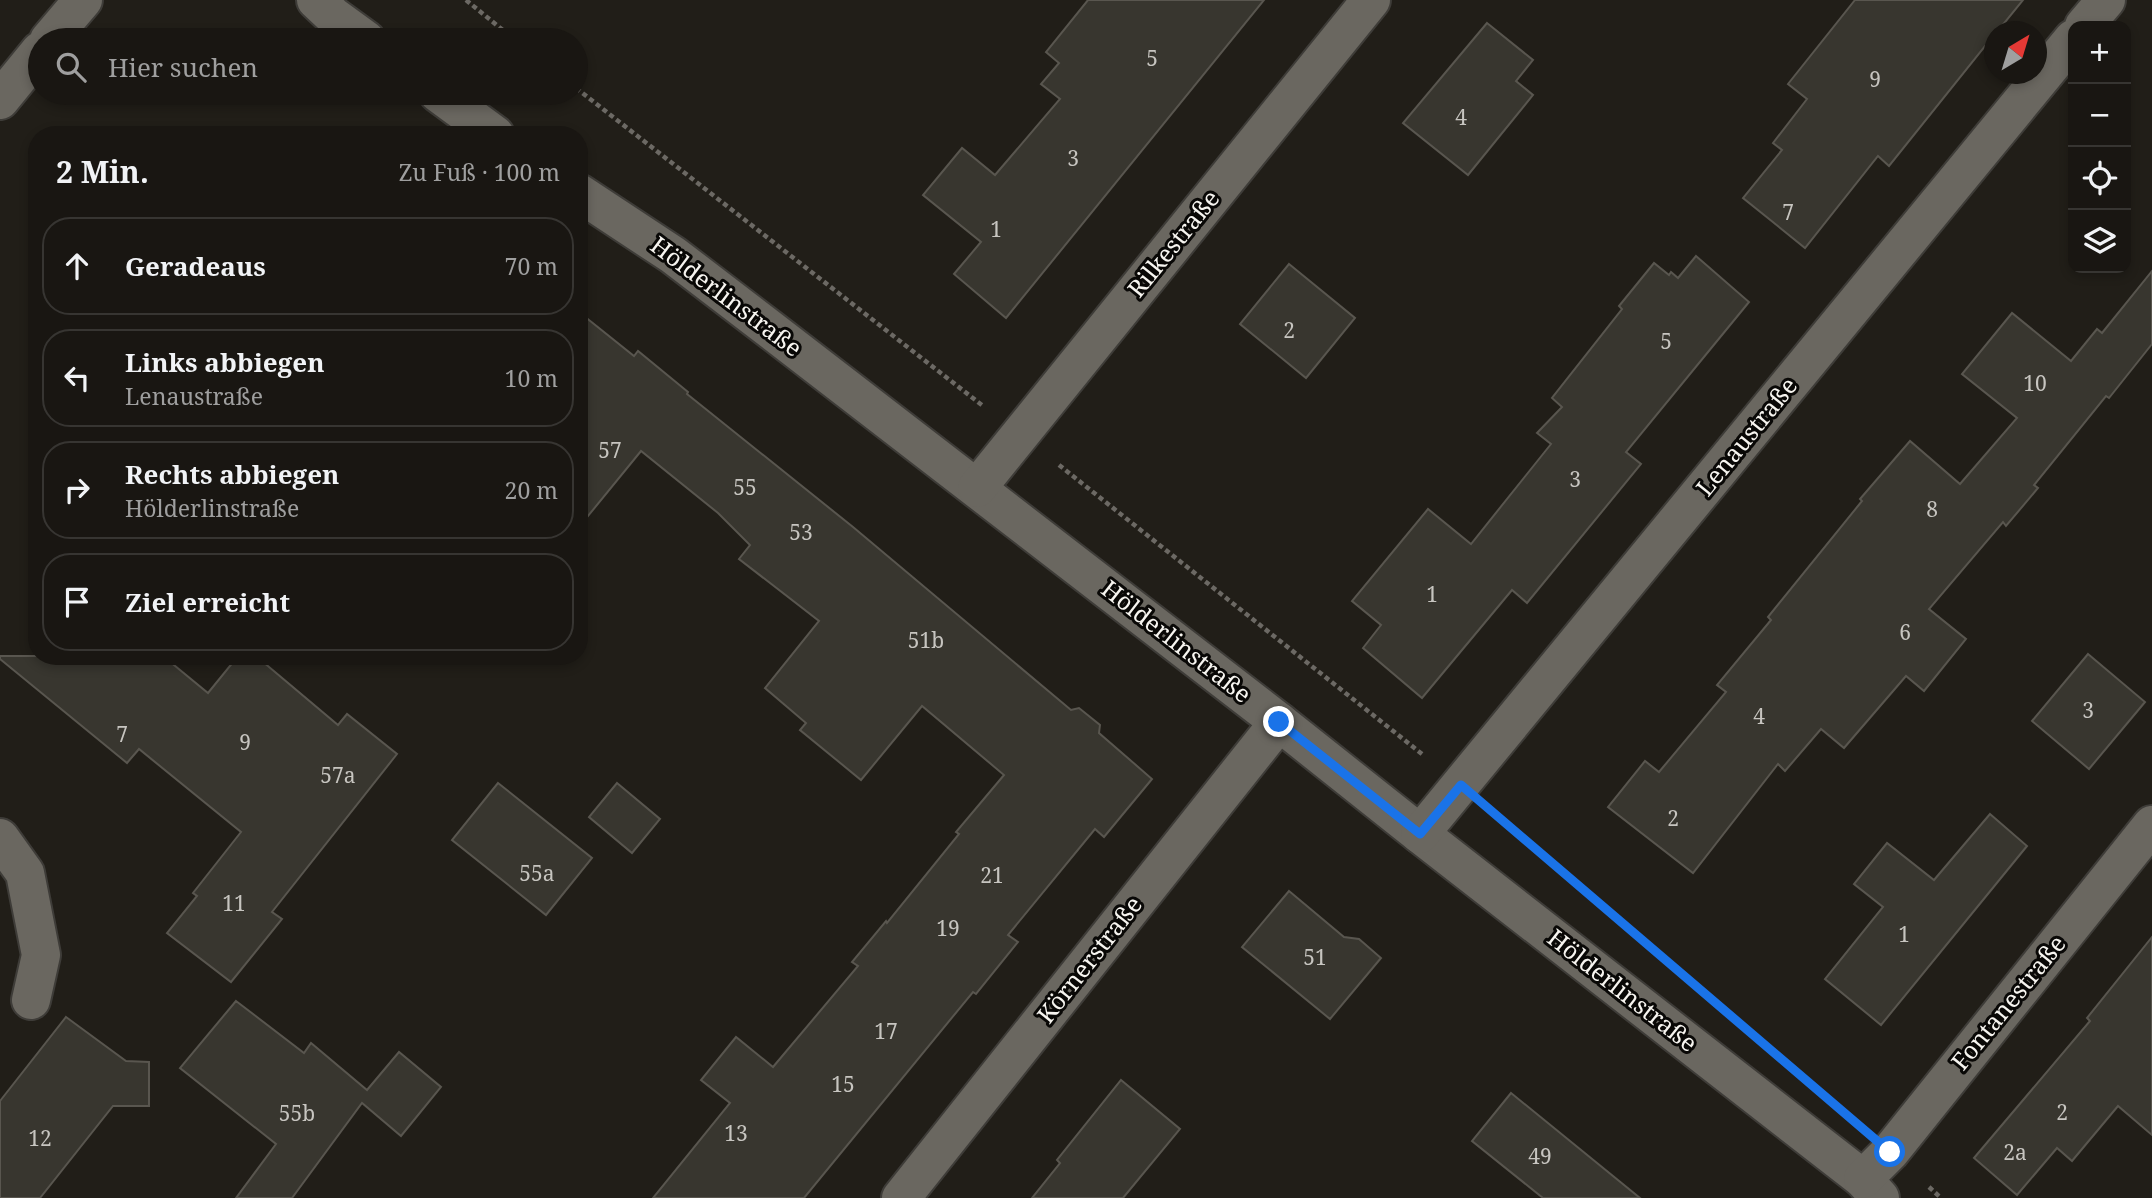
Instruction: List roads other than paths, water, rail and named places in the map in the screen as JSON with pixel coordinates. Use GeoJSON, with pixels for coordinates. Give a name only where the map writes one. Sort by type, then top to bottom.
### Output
{"type":"FeatureCollection","features":[{"type":"Feature","properties":{"kind":"street"},"geometry":{"type":"LineString","coordinates":[[60,28],[83,0]]}},
{"type":"Feature","properties":{"kind":"street"},"geometry":{"type":"LineString","coordinates":[[316,0],[350,28]]}},
{"type":"Feature","properties":{"kind":"street","name":"Rilkestraße"},"geometry":{"type":"LineString","coordinates":[[977,488],[1371,0]]}},
{"type":"Feature","properties":{"kind":"street"},"geometry":{"type":"LineString","coordinates":[[2088,21],[2106,0]]}},
{"type":"Feature","properties":{"kind":"street","name":"Lenaustraße"},"geometry":{"type":"LineString","coordinates":[[1420,834],[2068,45]]}},
{"type":"Feature","properties":{"kind":"street"},"geometry":{"type":"LineString","coordinates":[[0,100],[28,66]]}},
{"type":"Feature","properties":{"kind":"street"},"geometry":{"type":"LineString","coordinates":[[454,105],[483,126]]}},
{"type":"Feature","properties":{"kind":"street","name":"Hölderlinstraße"},"geometry":{"type":"LineString","coordinates":[[588,199],[673,256],[977,488],[1872,1189]]}},
{"type":"Feature","properties":{"kind":"street","name":"Körnerstraße"},"geometry":{"type":"LineString","coordinates":[[901,1198],[1279,722]]}},
{"type":"Feature","properties":{"kind":"street","name":"Fontanestraße"},"geometry":{"type":"LineString","coordinates":[[1872,1189],[1890,1152],[2152,825]]}},
{"type":"Feature","properties":{"kind":"street"},"geometry":{"type":"LineString","coordinates":[[0,838],[25,873],[41,955],[31,1000]]}}]}
